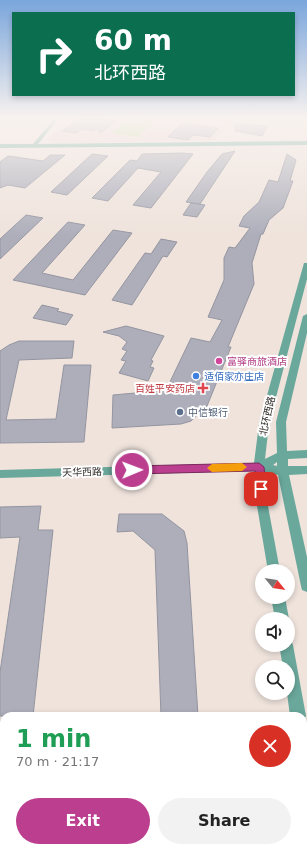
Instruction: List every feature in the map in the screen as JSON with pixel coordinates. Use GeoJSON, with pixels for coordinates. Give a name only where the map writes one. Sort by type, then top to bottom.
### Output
{"type":"FeatureCollection","features":[{"type":"Feature","properties":{"kind":"street","name":"北环西路"},"geometry":{"type":"LineString","coordinates":[[273,564],[262,500],[259,467],[264,424],[307,265]]}},
{"type":"Feature","properties":{"kind":"street","name":"北环西路"},"geometry":{"type":"LineString","coordinates":[[307,316],[281,422],[283,471],[307,586]]}},
{"type":"Feature","properties":{"kind":"street","name":"天华西路"},"geometry":{"type":"LineString","coordinates":[[259,467],[282,455],[307,454]]}},
{"type":"Feature","properties":{"kind":"street","name":"天华西路"},"geometry":{"type":"LineString","coordinates":[[0,474],[259,467],[283,471],[307,470]]}},
{"type":"Feature","properties":{"kind":"street"},"geometry":{"type":"LineString","coordinates":[[287,652],[297,712]]}},
{"type":"Feature","properties":{"kind":"building"},"geometry":{"type":"Polygon","coordinates":[[[7,157],[43,161],[48,157],[63,157],[25,188],[8,185],[0,188],[0,162],[7,157]]]}},
{"type":"Feature","properties":{"kind":"building"},"geometry":{"type":"Polygon","coordinates":[[[89,157],[107,157],[67,195],[51,192],[89,157]]]}},
{"type":"Feature","properties":{"kind":"building"},"geometry":{"type":"Polygon","coordinates":[[[140,157],[191,157],[151,208],[133,205],[161,172],[138,168],[108,201],[92,198],[130,160],[137,161],[140,157]]]}},
{"type":"Feature","properties":{"kind":"building"},"geometry":{"type":"Polygon","coordinates":[[[220,157],[231,157],[200,204],[186,202],[220,157]]]}},
{"type":"Feature","properties":{"kind":"building"},"geometry":{"type":"Polygon","coordinates":[[[286,157],[291,157],[296,160],[290,181],[293,181],[283,208],[269,220],[263,234],[261,234],[252,263],[254,284],[228,347],[231,347],[207,406],[191,421],[181,424],[112,428],[113,395],[179,389],[168,386],[191,338],[210,342],[222,320],[208,317],[224,280],[224,258],[229,247],[235,248],[250,228],[239,226],[244,216],[259,202],[269,180],[278,182],[286,157]]]}},
{"type":"Feature","properties":{"kind":"building"},"geometry":{"type":"Polygon","coordinates":[[[191,203],[205,205],[197,217],[183,215],[191,203]]]}},
{"type":"Feature","properties":{"kind":"building"},"geometry":{"type":"Polygon","coordinates":[[[26,215],[43,218],[0,259],[0,239],[26,215]]]}},
{"type":"Feature","properties":{"kind":"building"},"geometry":{"type":"Polygon","coordinates":[[[68,222],[85,225],[42,273],[73,280],[113,230],[132,233],[85,295],[13,280],[68,222]]]}},
{"type":"Feature","properties":{"kind":"building"},"geometry":{"type":"Polygon","coordinates":[[[161,239],[177,242],[167,257],[163,256],[132,305],[112,300],[145,253],[151,254],[161,239]]]}},
{"type":"Feature","properties":{"kind":"building"},"geometry":{"type":"Polygon","coordinates":[[[42,305],[59,309],[57,311],[73,315],[66,325],[33,318],[42,305]]]}},
{"type":"Feature","properties":{"kind":"building"},"geometry":{"type":"Polygon","coordinates":[[[126,326],[164,336],[151,360],[153,361],[150,367],[154,368],[148,381],[119,373],[126,361],[121,360],[127,351],[122,349],[127,342],[119,336],[103,332],[126,326]]]}},
{"type":"Feature","properties":{"kind":"building"},"geometry":{"type":"Polygon","coordinates":[[[19,341],[74,341],[72,358],[19,360],[6,420],[56,419],[64,365],[91,365],[84,442],[0,443],[0,351],[19,341]]]}},
{"type":"Feature","properties":{"kind":"building"},"geometry":{"type":"Polygon","coordinates":[[[41,506],[38,530],[53,530],[33,712],[0,712],[0,672],[20,537],[0,538],[0,507],[41,506]]]}},
{"type":"Feature","properties":{"kind":"building"},"geometry":{"type":"Polygon","coordinates":[[[119,514],[162,514],[184,531],[187,543],[198,712],[161,712],[155,550],[133,531],[117,532],[119,514]]]}},
{"type":"Feature","properties":{"kind":"slow traffic"},"geometry":{"type":"LineString","coordinates":[[212,468],[242,467]]}},
{"type":"Feature","properties":{"kind":"place","name":"富驿商旅酒店"},"geometry":{"type":"Point","coordinates":[219,361]}},
{"type":"Feature","properties":{"kind":"place","name":"适佰家亦庄店"},"geometry":{"type":"Point","coordinates":[196,376]}},
{"type":"Feature","properties":{"kind":"place","name":"百姓平安药店"},"geometry":{"type":"Point","coordinates":[203,388]}},
{"type":"Feature","properties":{"kind":"place","name":"中信银行"},"geometry":{"type":"Point","coordinates":[180,412]}},
{"type":"Feature","properties":{"kind":"route"},"geometry":{"type":"LineString","coordinates":[[132,470],[259,467],[261,489]]}}]}
